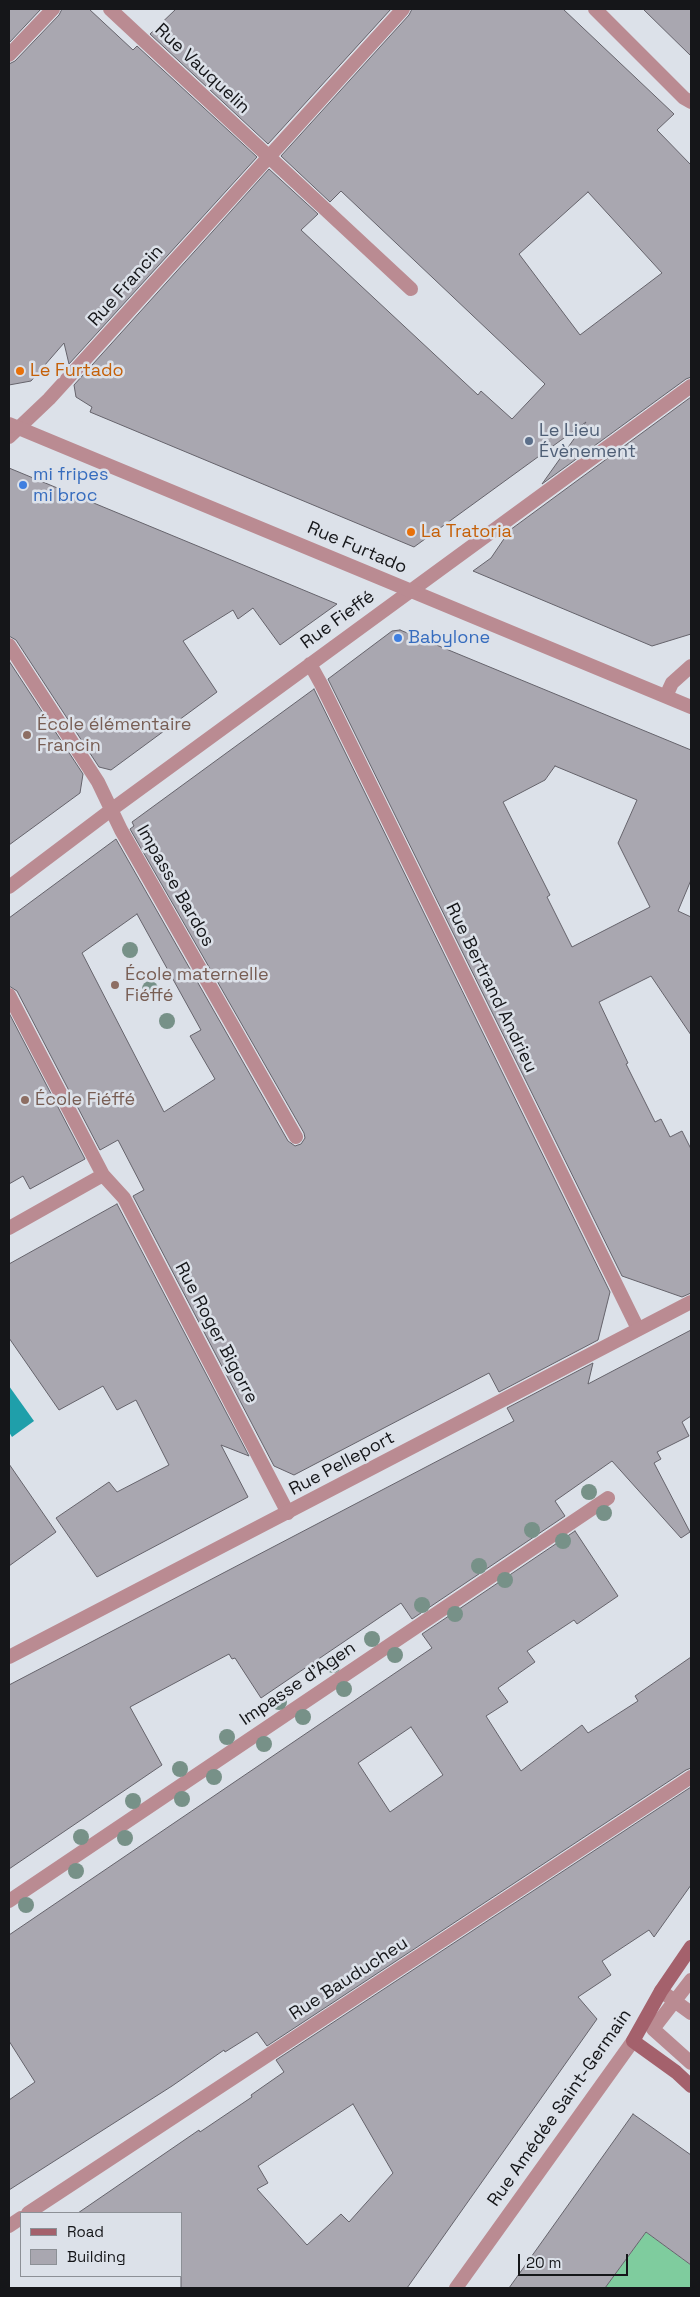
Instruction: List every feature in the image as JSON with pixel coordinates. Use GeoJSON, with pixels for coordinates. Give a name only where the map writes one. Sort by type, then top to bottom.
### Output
{"type":"FeatureCollection","features":[{"type":"Feature","properties":{"kind":"main road","name":"Rue Amédée Saint-Germain"},"geometry":{"type":"LineString","coordinates":[[633,2041],[661,1991],[691,1947]]}},
{"type":"Feature","properties":{"kind":"main road"},"geometry":{"type":"LineString","coordinates":[[633,2041],[676,2072],[691,2086]]}},
{"type":"Feature","properties":{"kind":"street"},"geometry":{"type":"LineString","coordinates":[[9,55],[53,9]]}},
{"type":"Feature","properties":{"kind":"street","name":"Rue Vauquelin"},"geometry":{"type":"LineString","coordinates":[[110,9],[269,157]]}},
{"type":"Feature","properties":{"kind":"street","name":"Rue Francin"},"geometry":{"type":"LineString","coordinates":[[12,430],[55,392],[403,9]]}},
{"type":"Feature","properties":{"kind":"street"},"geometry":{"type":"LineString","coordinates":[[595,9],[684,98],[691,102]]}},
{"type":"Feature","properties":{"kind":"street"},"geometry":{"type":"LineString","coordinates":[[269,157],[411,289]]}},
{"type":"Feature","properties":{"kind":"street","name":"Rue Fieffé"},"geometry":{"type":"LineString","coordinates":[[9,888],[111,810],[691,386]]}},
{"type":"Feature","properties":{"kind":"street","name":"Rue Furtado"},"geometry":{"type":"LineString","coordinates":[[12,430],[691,706]]}},
{"type":"Feature","properties":{"kind":"street","name":"Impasse Bardos"},"geometry":{"type":"LineString","coordinates":[[9,645],[98,782],[111,810],[296,1137]]}},
{"type":"Feature","properties":{"kind":"street","name":"Rue Bertrand Andrieu"},"geometry":{"type":"LineString","coordinates":[[310,664],[322,684],[638,1329]]}},
{"type":"Feature","properties":{"kind":"street"},"geometry":{"type":"LineString","coordinates":[[666,696],[672,682],[691,666]]}},
{"type":"Feature","properties":{"kind":"street","name":"Rue Roger Bigorre"},"geometry":{"type":"LineString","coordinates":[[9,996],[103,1175],[124,1198],[288,1513]]}},
{"type":"Feature","properties":{"kind":"street"},"geometry":{"type":"LineString","coordinates":[[9,1228],[103,1175]]}},
{"type":"Feature","properties":{"kind":"street","name":"Rue Pelleport"},"geometry":{"type":"LineString","coordinates":[[9,1657],[691,1302]]}},
{"type":"Feature","properties":{"kind":"street","name":"Impasse d'Agen"},"geometry":{"type":"LineString","coordinates":[[9,1901],[608,1498]]}},
{"type":"Feature","properties":{"kind":"street","name":"Rue Bauducheu"},"geometry":{"type":"LineString","coordinates":[[30,2212],[691,1776]]}},
{"type":"Feature","properties":{"kind":"street","name":"Rue Amédée Saint-Germain"},"geometry":{"type":"LineString","coordinates":[[691,1980],[676,2002],[652,2029],[691,2063]]}},
{"type":"Feature","properties":{"kind":"street"},"geometry":{"type":"LineString","coordinates":[[661,1991],[691,2013]]}},
{"type":"Feature","properties":{"kind":"street","name":"Rue Amédée Saint-Germain"},"geometry":{"type":"LineString","coordinates":[[456,2288],[633,2041]]}},
{"type":"Feature","properties":{"kind":"street"},"geometry":{"type":"LineString","coordinates":[[9,2226],[20,2219]]}},
{"type":"Feature","properties":{"kind":"green space"},"geometry":{"type":"Polygon","coordinates":[[[646,2232],[691,2265],[691,2288],[605,2288],[646,2232]]]}},
{"type":"Feature","properties":{"kind":"water"},"geometry":{"type":"Polygon","coordinates":[[[9,1386],[34,1421],[12,1437],[9,1432],[9,1386]]]}},
{"type":"Feature","properties":{"kind":"building"},"geometry":{"type":"Polygon","coordinates":[[[9,9],[41,9],[9,43],[9,9]]]}},
{"type":"Feature","properties":{"kind":"building"},"geometry":{"type":"Polygon","coordinates":[[[62,9],[89,9],[133,50],[137,46],[257,157],[69,364],[64,343],[31,381],[9,385],[9,64],[15,61],[59,15],[62,9]]]}},
{"type":"Feature","properties":{"kind":"building"},"geometry":{"type":"Polygon","coordinates":[[[176,9],[391,9],[268,144],[150,34],[176,9]]]}},
{"type":"Feature","properties":{"kind":"building"},"geometry":{"type":"Polygon","coordinates":[[[412,9],[563,9],[674,114],[657,130],[691,165],[691,377],[542,484],[586,422],[414,547],[90,412],[92,407],[76,397],[74,385],[269,169],[318,214],[301,230],[478,395],[481,391],[512,419],[545,384],[341,191],[330,202],[281,156],[409,15],[412,9]],[[588,192],[519,254],[580,335],[662,273],[588,192]]]}},
{"type":"Feature","properties":{"kind":"building"},"geometry":{"type":"Polygon","coordinates":[[[643,9],[691,9],[691,56],[643,9]]]}},
{"type":"Feature","properties":{"kind":"building"},"geometry":{"type":"Polygon","coordinates":[[[691,397],[691,634],[652,646],[473,571],[491,558],[510,530],[691,397]]]}},
{"type":"Feature","properties":{"kind":"building"},"geometry":{"type":"Polygon","coordinates":[[[9,468],[337,604],[280,645],[253,608],[238,619],[233,610],[183,641],[217,692],[111,770],[99,767],[16,640],[9,636],[9,468]]]}},
{"type":"Feature","properties":{"kind":"building"},"geometry":{"type":"Polygon","coordinates":[[[400,630],[691,750],[691,880],[678,911],[691,917],[691,1035],[651,976],[599,1002],[628,1063],[626,1064],[655,1122],[661,1119],[670,1137],[682,1131],[691,1149],[691,1293],[682,1297],[622,1276],[328,679],[392,631],[400,630]],[[555,766],[545,780],[503,802],[550,895],[547,897],[572,947],[650,907],[618,843],[637,800],[555,766]]]}},
{"type":"Feature","properties":{"kind":"building","name":"École élémentaire Francin"},"geometry":{"type":"Polygon","coordinates":[[[9,661],[83,774],[80,793],[9,845],[9,661]]]}},
{"type":"Feature","properties":{"kind":"building"},"geometry":{"type":"Polygon","coordinates":[[[314,689],[610,1292],[598,1340],[499,1392],[489,1373],[294,1475],[274,1466],[133,1196],[144,1190],[118,1140],[100,1150],[17,991],[9,986],[9,918],[116,839],[288,1141],[295,1146],[301,1144],[305,1138],[304,1133],[130,829],[134,826],[132,822],[314,689]],[[137,914],[82,953],[164,1112],[215,1079],[190,1036],[201,1030],[137,914]]]}},
{"type":"Feature","properties":{"kind":"building","name":"École Fiéffé"},"geometry":{"type":"Polygon","coordinates":[[[9,1013],[85,1159],[30,1189],[23,1176],[9,1184],[9,1013]]]}},
{"type":"Feature","properties":{"kind":"building"},"geometry":{"type":"Polygon","coordinates":[[[117,1204],[249,1456],[221,1445],[248,1497],[97,1577],[56,1518],[109,1482],[117,1492],[169,1465],[136,1400],[117,1410],[103,1386],[59,1410],[9,1338],[9,1264],[117,1204]]]}},
{"type":"Feature","properties":{"kind":"building"},"geometry":{"type":"Polygon","coordinates":[[[691,1330],[691,1416],[682,1422],[689,1436],[657,1452],[661,1459],[654,1463],[690,1532],[681,1538],[612,1461],[555,1501],[565,1516],[412,1619],[401,1603],[261,1698],[235,1658],[232,1659],[229,1654],[130,1707],[162,1765],[9,1869],[9,1685],[514,1421],[507,1408],[593,1363],[588,1384],[691,1330]]]}},
{"type":"Feature","properties":{"kind":"building"},"geometry":{"type":"Polygon","coordinates":[[[9,1464],[56,1532],[9,1566],[9,1464]]]}},
{"type":"Feature","properties":{"kind":"building"},"geometry":{"type":"Polygon","coordinates":[[[575,1531],[618,1596],[577,1624],[574,1620],[527,1651],[535,1662],[498,1688],[508,1702],[486,1716],[521,1771],[582,1725],[588,1733],[638,1701],[635,1696],[691,1657],[691,1768],[267,2046],[257,2032],[225,2052],[224,2050],[172,2086],[9,2190],[9,2100],[35,2082],[9,2041],[9,1935],[432,1648],[422,1634],[575,1531]],[[411,1727],[358,1763],[390,1812],[443,1775],[411,1727]]]}},
{"type":"Feature","properties":{"kind":"building"},"geometry":{"type":"Polygon","coordinates":[[[691,1787],[691,1885],[654,1937],[649,1930],[602,1961],[611,1975],[578,1997],[597,2019],[407,2288],[181,2288],[182,2212],[79,2212],[199,2130],[200,2132],[252,2097],[251,2095],[284,2072],[276,2060],[691,1787]],[[353,2104],[258,2166],[268,2183],[257,2189],[307,2245],[341,2214],[349,2222],[393,2173],[353,2104]]]}},
{"type":"Feature","properties":{"kind":"building"},"geometry":{"type":"Polygon","coordinates":[[[633,2114],[691,2155],[691,2265],[646,2232],[605,2288],[509,2288],[633,2114]]]}},
{"type":"Feature","properties":{"kind":"place","name":"Le Furtado"},"geometry":{"type":"Point","coordinates":[20,371]}},
{"type":"Feature","properties":{"kind":"place","name":"Le Lieu Évènement"},"geometry":{"type":"Point","coordinates":[529,441]}},
{"type":"Feature","properties":{"kind":"place","name":"mi fripes mi broc"},"geometry":{"type":"Point","coordinates":[23,485]}},
{"type":"Feature","properties":{"kind":"place","name":"La Tratoria"},"geometry":{"type":"Point","coordinates":[411,532]}},
{"type":"Feature","properties":{"kind":"place","name":"Babylone"},"geometry":{"type":"Point","coordinates":[398,638]}},
{"type":"Feature","properties":{"kind":"place","name":"École élémentaire Francin"},"geometry":{"type":"Point","coordinates":[27,735]}},
{"type":"Feature","properties":{"kind":"place","name":"École maternelle Fiéffé"},"geometry":{"type":"Point","coordinates":[115,985]}},
{"type":"Feature","properties":{"kind":"place","name":"École Fiéffé"},"geometry":{"type":"Point","coordinates":[25,1100]}}]}
